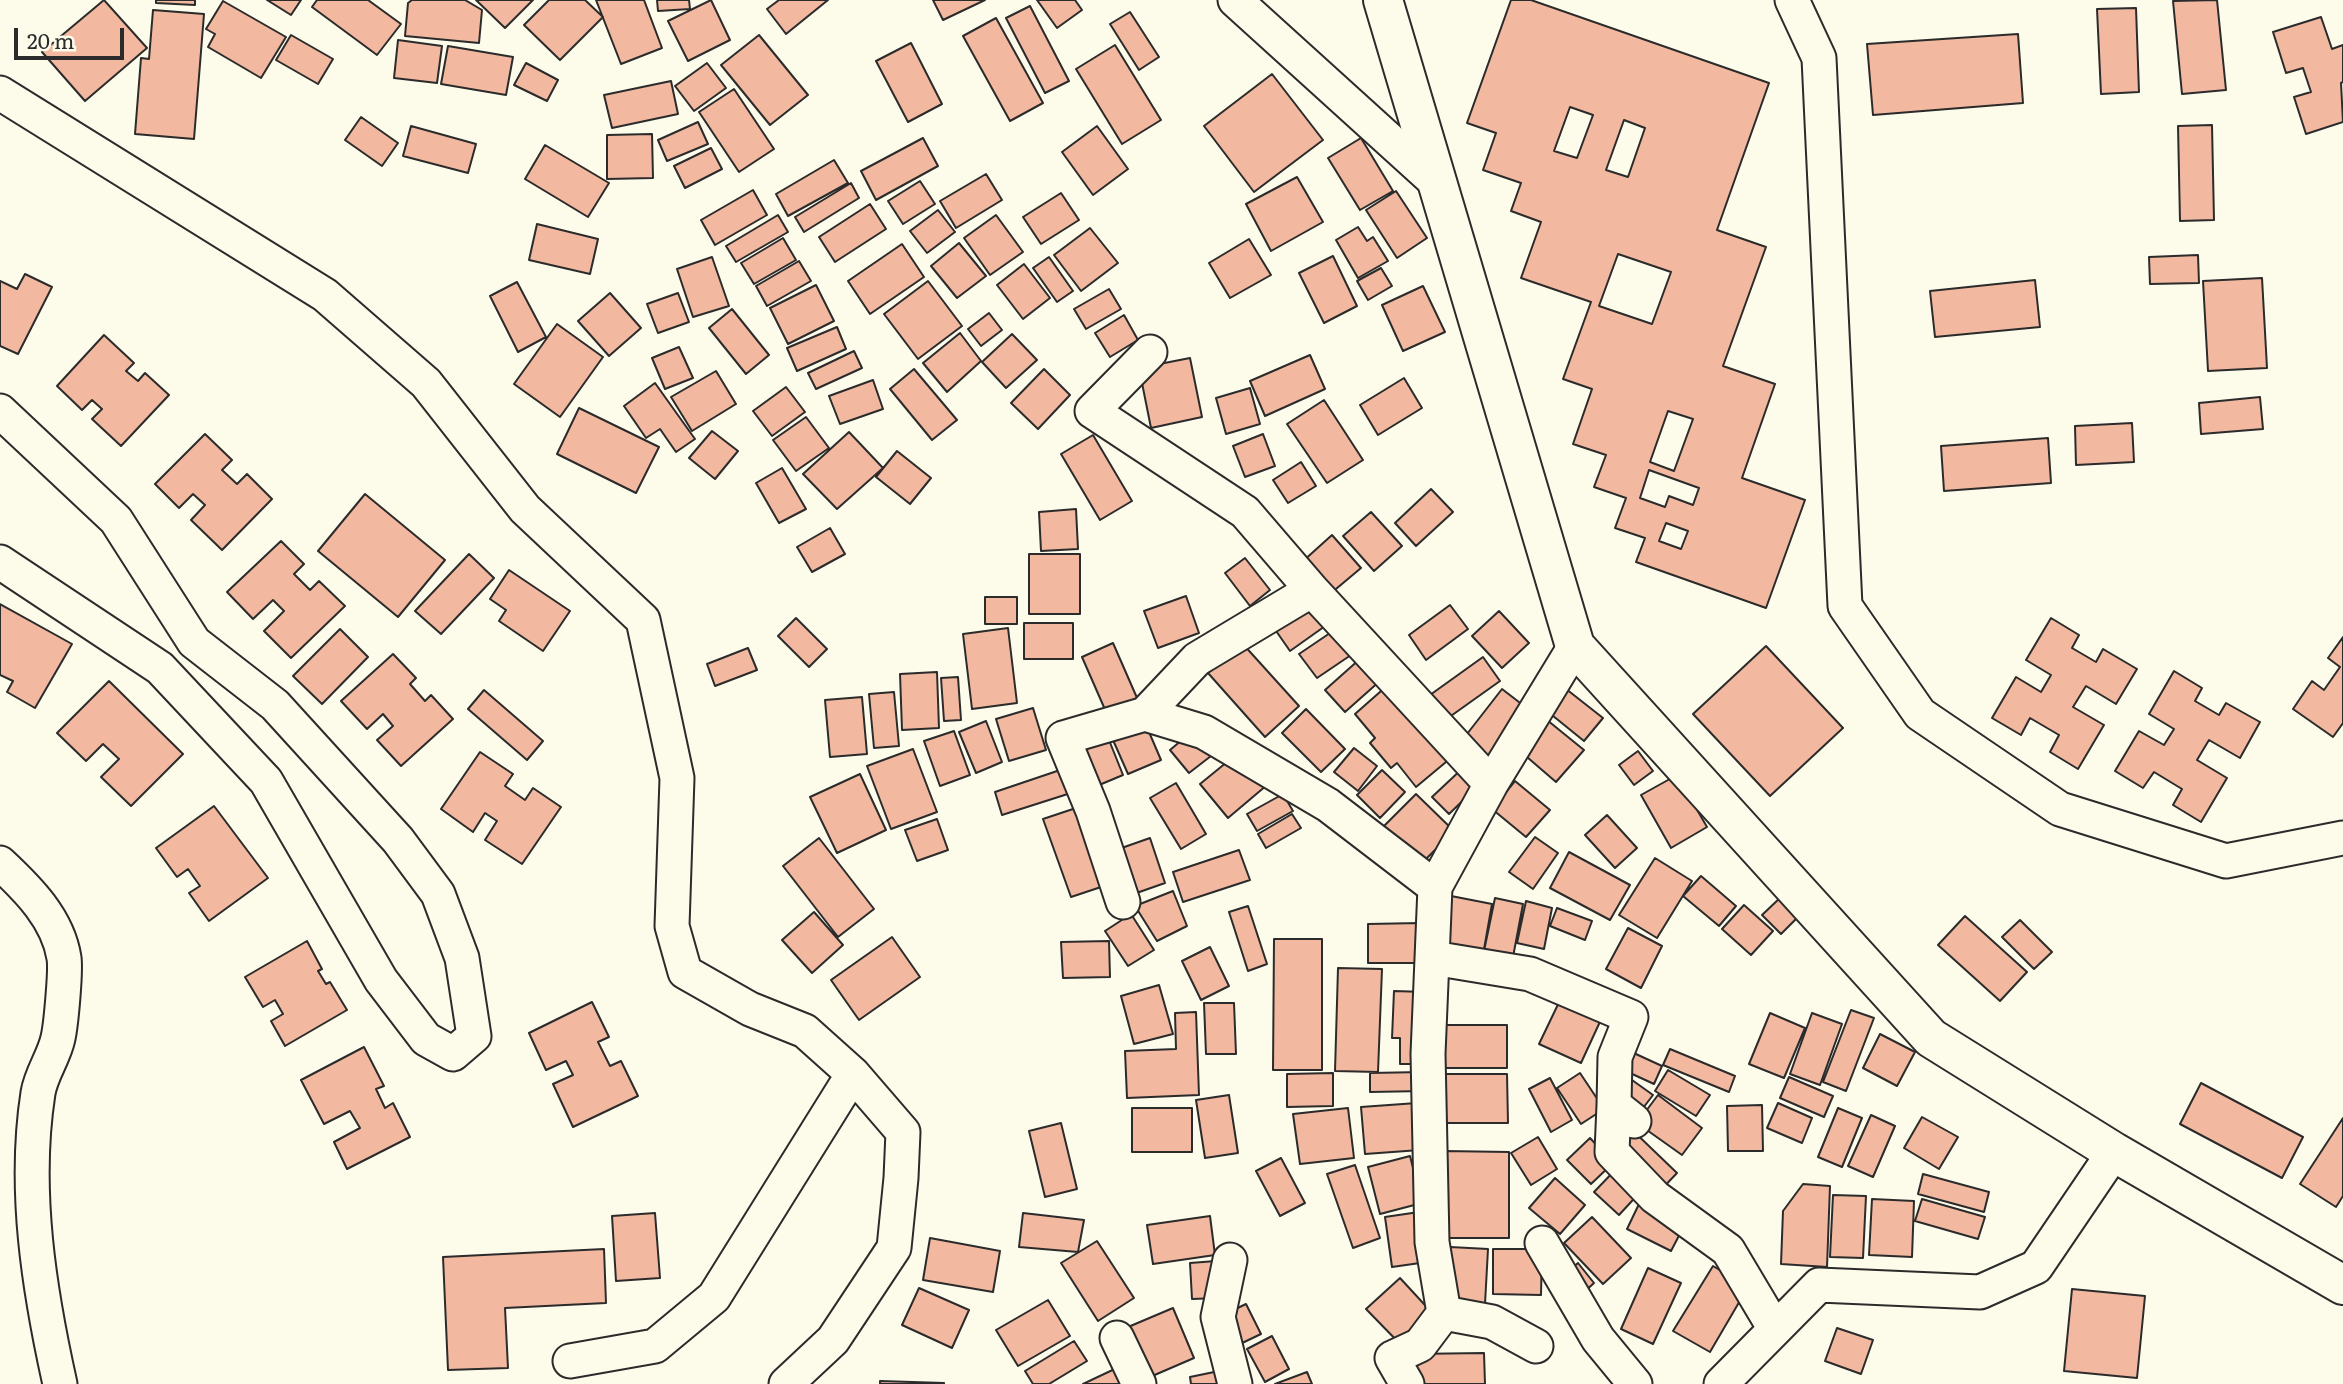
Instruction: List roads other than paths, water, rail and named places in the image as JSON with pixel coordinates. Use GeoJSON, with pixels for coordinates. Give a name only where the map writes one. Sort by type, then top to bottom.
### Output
{"type":"FeatureCollection","features":[{"type":"Feature","properties":{"kind":"street"},"geometry":{"type":"LineString","coordinates":[[1235,0],[1438,184]]}},
{"type":"Feature","properties":{"kind":"street"},"geometry":{"type":"LineString","coordinates":[[1383,0],[1575,646],[1931,1038],[2114,1152],[2343,1285]]}},
{"type":"Feature","properties":{"kind":"street"},"geometry":{"type":"LineString","coordinates":[[1792,0],[1819,58],[1845,606],[1920,714],[2060,809],[2226,862],[2343,838]]}},
{"type":"Feature","properties":{"kind":"street"},"geometry":{"type":"LineString","coordinates":[[0,93],[325,295],[426,383],[525,509],[643,620],[677,778],[673,926],[685,972],[750,1009],[805,1031],[853,1074],[903,1132],[894,1248],[833,1340],[786,1384]]}},
{"type":"Feature","properties":{"kind":"street"},"geometry":{"type":"LineString","coordinates":[[1150,352],[1093,411],[1245,512],[1312,590],[1491,784]]}},
{"type":"Feature","properties":{"kind":"street"},"geometry":{"type":"LineString","coordinates":[[0,411],[116,520],[194,642],[275,705],[398,840],[438,894],[462,958],[474,1036],[453,1054],[426,1039],[381,980],[266,782],[160,668],[0,562]]}},
{"type":"Feature","properties":{"kind":"street"},"geometry":{"type":"LineString","coordinates":[[1123,902],[1093,811],[1063,738],[1145,714],[1197,659],[1312,590]]}},
{"type":"Feature","properties":{"kind":"street"},"geometry":{"type":"LineString","coordinates":[[160,668],[194,642]]}},
{"type":"Feature","properties":{"kind":"street"},"geometry":{"type":"LineString","coordinates":[[1407,1384],[1392,1358],[1420,1345],[1444,1313],[1432,1242],[1428,1054],[1435,887],[1491,784],[1575,646]]}},
{"type":"Feature","properties":{"kind":"street"},"geometry":{"type":"LineString","coordinates":[[1145,714],[1204,732],[1281,776],[1328,805],[1435,887]]}},
{"type":"Feature","properties":{"kind":"street"},"geometry":{"type":"LineString","coordinates":[[0,863],[22,883],[55,926],[65,960],[58,1038],[38,1090],[33,1152],[34,1226],[60,1384]]}},
{"type":"Feature","properties":{"kind":"street"},"geometry":{"type":"LineString","coordinates":[[1433,958],[1530,974],[1631,1017],[1615,1057],[1624,1113],[1612,1152],[1655,1197],[1728,1250],[1775,1329]]}},
{"type":"Feature","properties":{"kind":"street"},"geometry":{"type":"LineString","coordinates":[[570,1361],[655,1346],[714,1297],[853,1074]]}},
{"type":"Feature","properties":{"kind":"street"},"geometry":{"type":"LineString","coordinates":[[1721,1384],[1819,1285],[1980,1292],[2036,1267],[2114,1152]]}},
{"type":"Feature","properties":{"kind":"street"},"geometry":{"type":"LineString","coordinates":[[1542,1243],[1598,1339],[1635,1384]]}},
{"type":"Feature","properties":{"kind":"street"},"geometry":{"type":"LineString","coordinates":[[1230,1260],[1218,1317],[1235,1384]]}},
{"type":"Feature","properties":{"kind":"street"},"geometry":{"type":"LineString","coordinates":[[1444,1313],[1492,1322],[1536,1346]]}},
{"type":"Feature","properties":{"kind":"street"},"geometry":{"type":"LineString","coordinates":[[1117,1338],[1139,1384]]}}]}
